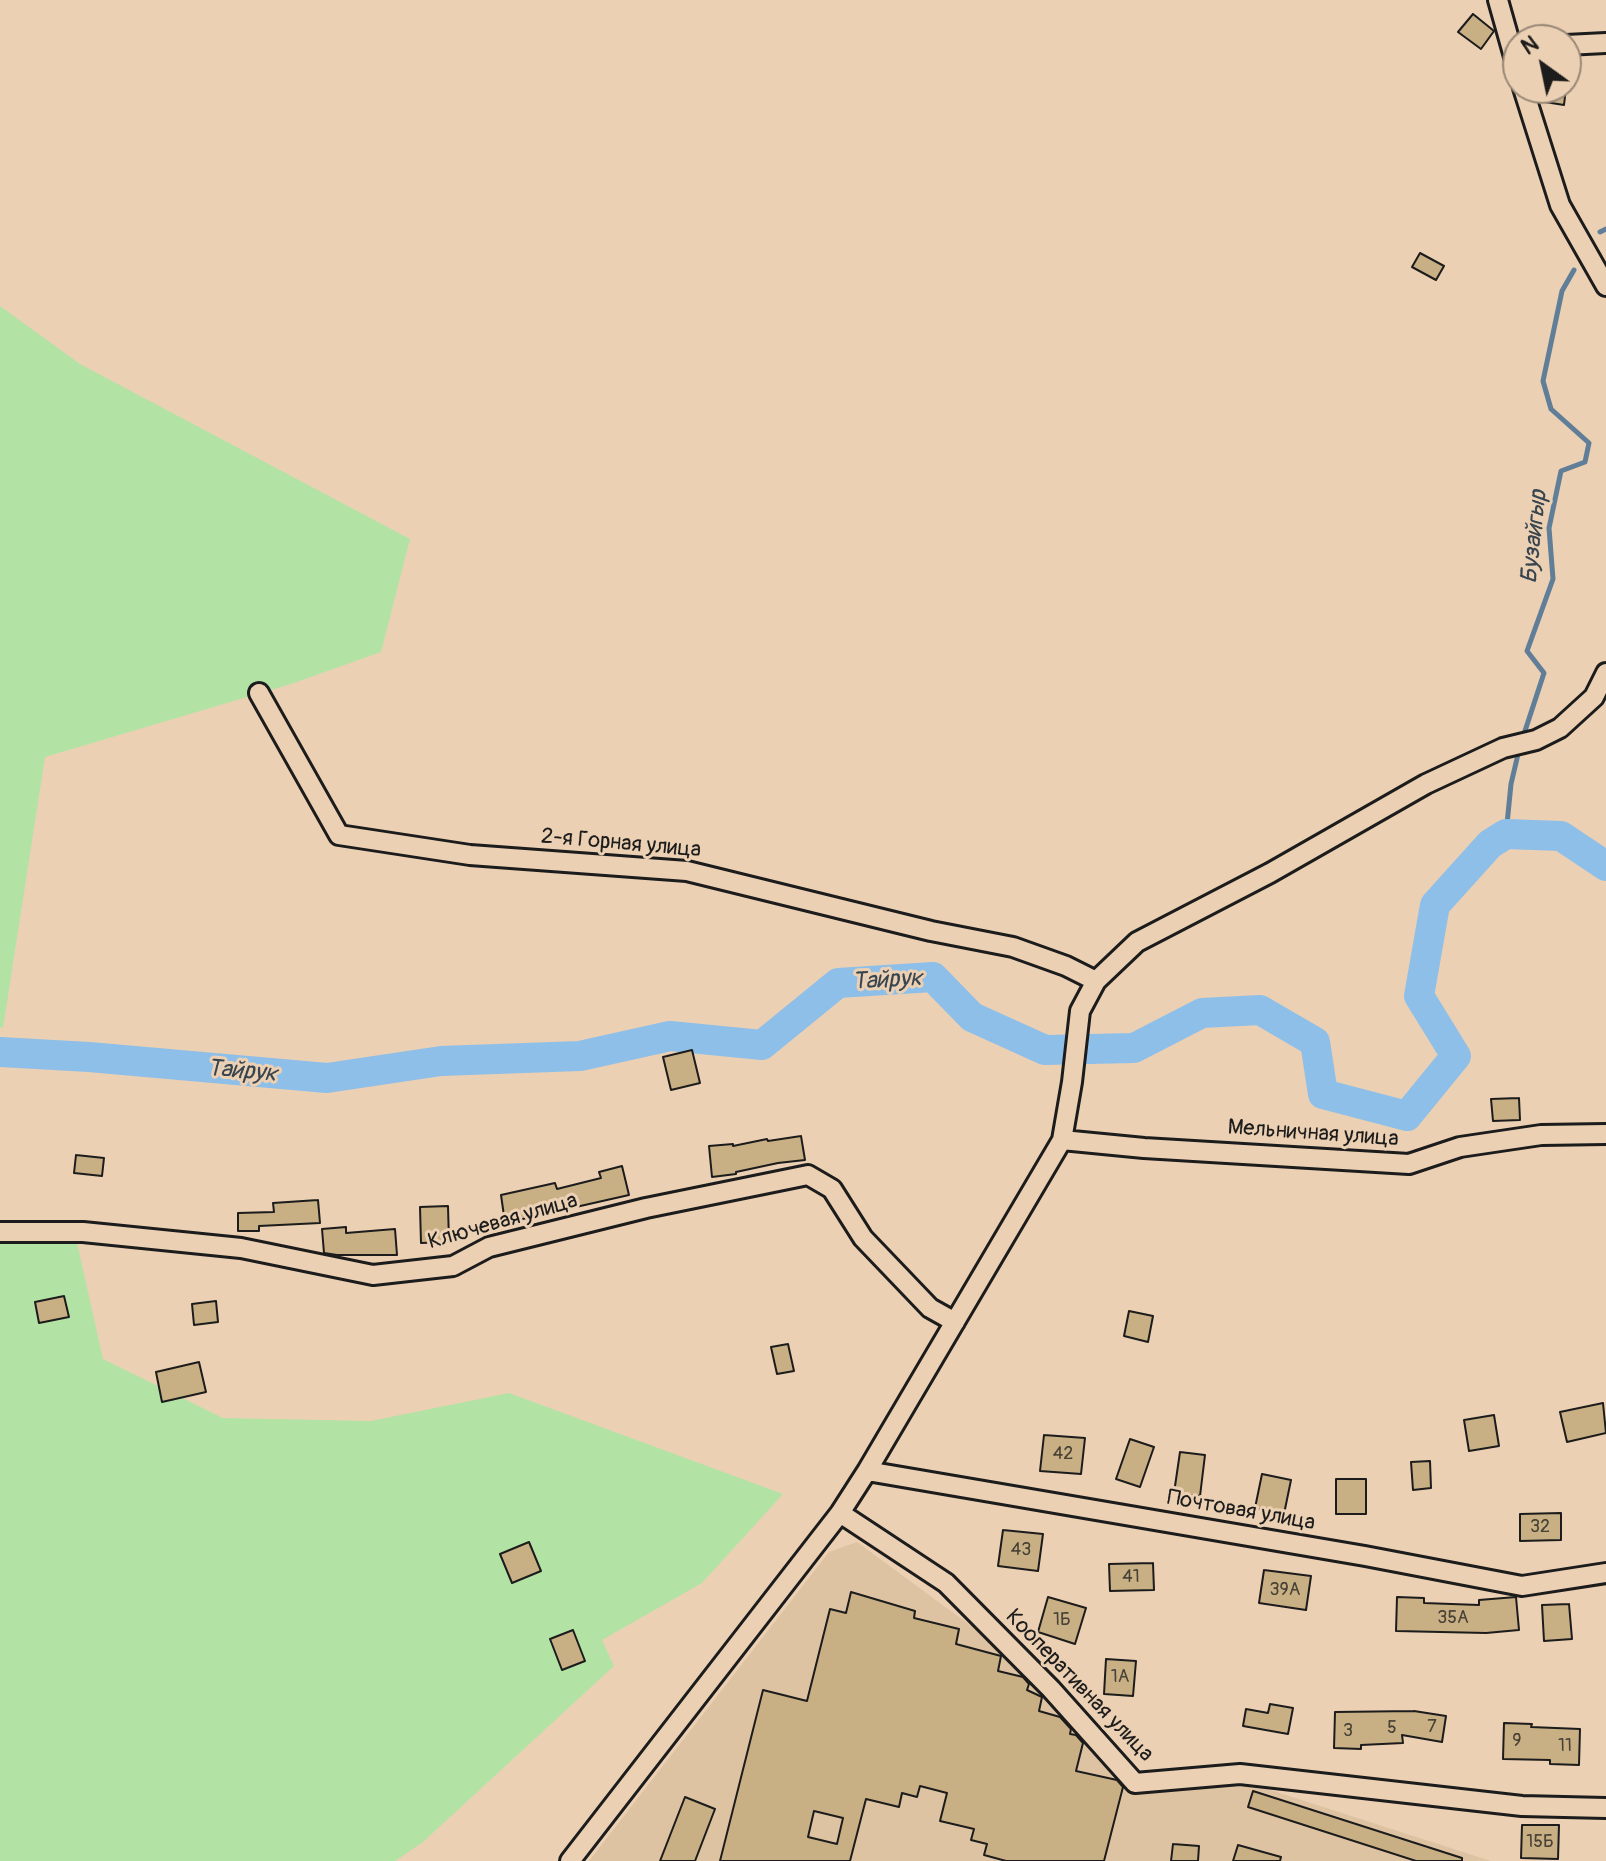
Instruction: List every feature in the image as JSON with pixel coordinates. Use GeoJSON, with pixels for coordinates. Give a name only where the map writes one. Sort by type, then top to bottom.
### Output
{"type":"FeatureCollection","features":[{"type":"Feature","properties":{"kind":"street"},"geometry":{"type":"LineString","coordinates":[[1496,5],[1502,24]]}},
{"type":"Feature","properties":{"kind":"street"},"geometry":{"type":"LineString","coordinates":[[1582,44],[1606,43]]}},
{"type":"Feature","properties":{"kind":"street"},"geometry":{"type":"LineString","coordinates":[[1528,104],[1560,205],[1606,286]]}},
{"type":"Feature","properties":{"kind":"street"},"geometry":{"type":"LineString","coordinates":[[570,1861],[840,1513],[867,1471],[1062,1140],[1080,1011],[1096,981],[1137,942],[1270,873],[1426,784],[1503,748],[1536,740],[1560,728],[1594,697],[1606,673]]}},
{"type":"Feature","properties":{"kind":"street","name":"2-я Горная улица"},"geometry":{"type":"LineString","coordinates":[[259,693],[339,835],[470,855],[687,871],[931,931],[1013,947],[1066,966],[1096,981]]}},
{"type":"Feature","properties":{"kind":"street","name":"Мельничная улица"},"geometry":{"type":"LineString","coordinates":[[1062,1140],[1409,1164],[1460,1147],[1527,1137],[1606,1134]]}},
{"type":"Feature","properties":{"kind":"street","name":"Ключевая улица"},"geometry":{"type":"LineString","coordinates":[[0,1232],[83,1232],[241,1248],[373,1275],[453,1266],[489,1247],[646,1208],[808,1175],[832,1189],[863,1238],[930,1308],[955,1322]]}},
{"type":"Feature","properties":{"kind":"street","name":"Почтовая улица"},"geometry":{"type":"LineString","coordinates":[[867,1471],[1522,1586],[1606,1573]]}},
{"type":"Feature","properties":{"kind":"street","name":"Кооперативная улица"},"geometry":{"type":"LineString","coordinates":[[840,1513],[946,1583],[1051,1689],[1135,1783],[1240,1774],[1522,1806],[1606,1808]]}},
{"type":"Feature","properties":{"kind":"shaded area"},"geometry":{"type":"Polygon","coordinates":[[[857,1542],[1012,1656],[1133,1791],[1255,1785],[1491,1861],[589,1861],[829,1552],[857,1542]]]}},
{"type":"Feature","properties":{"kind":"green space"},"geometry":{"type":"Polygon","coordinates":[[[0,306],[80,364],[410,539],[381,652],[291,684],[45,757],[3,1028],[0,1027],[0,306]]]}},
{"type":"Feature","properties":{"kind":"green space"},"geometry":{"type":"Polygon","coordinates":[[[0,1238],[76,1238],[103,1359],[223,1418],[371,1421],[509,1393],[783,1494],[702,1583],[602,1640],[614,1666],[423,1842],[395,1861],[0,1861],[0,1238]]]}},
{"type":"Feature","properties":{"kind":"building"},"geometry":{"type":"Polygon","coordinates":[[[1473,14],[1494,31],[1481,49],[1458,32],[1473,14]]]}},
{"type":"Feature","properties":{"kind":"building"},"geometry":{"type":"Polygon","coordinates":[[[1420,253],[1444,266],[1436,280],[1412,267],[1420,253]]]}},
{"type":"Feature","properties":{"kind":"building"},"geometry":{"type":"Polygon","coordinates":[[[692,1050],[700,1083],[671,1090],[663,1057],[692,1050]]]}},
{"type":"Feature","properties":{"kind":"building"},"geometry":{"type":"Polygon","coordinates":[[[1519,1098],[1520,1120],[1493,1121],[1491,1099],[1519,1098]]]}},
{"type":"Feature","properties":{"kind":"building"},"geometry":{"type":"Polygon","coordinates":[[[801,1136],[805,1160],[712,1177],[709,1146],[733,1146],[801,1136]]]}},
{"type":"Feature","properties":{"kind":"building"},"geometry":{"type":"Polygon","coordinates":[[[76,1155],[104,1158],[102,1176],[74,1173],[76,1155]]]}},
{"type":"Feature","properties":{"kind":"building"},"geometry":{"type":"Polygon","coordinates":[[[622,1166],[629,1195],[505,1223],[501,1195],[555,1183],[557,1189],[601,1178],[599,1172],[622,1166]]]}},
{"type":"Feature","properties":{"kind":"building"},"geometry":{"type":"Polygon","coordinates":[[[318,1200],[320,1223],[259,1226],[259,1231],[238,1231],[238,1213],[274,1212],[273,1203],[318,1200]]]}},
{"type":"Feature","properties":{"kind":"building"},"geometry":{"type":"Polygon","coordinates":[[[448,1206],[449,1242],[421,1243],[420,1207],[448,1206]]]}},
{"type":"Feature","properties":{"kind":"building"},"geometry":{"type":"Polygon","coordinates":[[[346,1227],[346,1233],[395,1229],[397,1255],[324,1253],[322,1229],[346,1227]]]}},
{"type":"Feature","properties":{"kind":"building"},"geometry":{"type":"Polygon","coordinates":[[[64,1296],[69,1317],[39,1323],[35,1302],[64,1296]]]}},
{"type":"Feature","properties":{"kind":"building"},"geometry":{"type":"Polygon","coordinates":[[[216,1301],[218,1322],[194,1325],[192,1304],[216,1301]]]}},
{"type":"Feature","properties":{"kind":"building"},"geometry":{"type":"Polygon","coordinates":[[[1129,1311],[1153,1316],[1148,1342],[1124,1336],[1129,1311]]]}},
{"type":"Feature","properties":{"kind":"building"},"geometry":{"type":"Polygon","coordinates":[[[788,1344],[794,1371],[777,1374],[771,1347],[788,1344]]]}},
{"type":"Feature","properties":{"kind":"building"},"geometry":{"type":"Polygon","coordinates":[[[199,1362],[206,1392],[162,1402],[156,1372],[199,1362]]]}},
{"type":"Feature","properties":{"kind":"building"},"geometry":{"type":"Polygon","coordinates":[[[1603,1403],[1606,1433],[1567,1442],[1560,1412],[1603,1403]]]}},
{"type":"Feature","properties":{"kind":"building"},"geometry":{"type":"Polygon","coordinates":[[[1494,1415],[1499,1446],[1469,1451],[1464,1420],[1494,1415]]]}},
{"type":"Feature","properties":{"kind":"building"},"geometry":{"type":"Polygon","coordinates":[[[1044,1435],[1085,1438],[1081,1474],[1040,1471],[1044,1435]]]}},
{"type":"Feature","properties":{"kind":"building"},"geometry":{"type":"Polygon","coordinates":[[[1130,1439],[1154,1447],[1140,1487],[1116,1479],[1130,1439]]]}},
{"type":"Feature","properties":{"kind":"building"},"geometry":{"type":"Polygon","coordinates":[[[1180,1452],[1205,1455],[1200,1496],[1174,1493],[1180,1452]]]}},
{"type":"Feature","properties":{"kind":"building"},"geometry":{"type":"Polygon","coordinates":[[[1430,1461],[1431,1488],[1413,1490],[1411,1462],[1430,1461]]]}},
{"type":"Feature","properties":{"kind":"building"},"geometry":{"type":"Polygon","coordinates":[[[1262,1474],[1291,1480],[1284,1514],[1255,1508],[1262,1474]]]}},
{"type":"Feature","properties":{"kind":"building"},"geometry":{"type":"Polygon","coordinates":[[[1336,1479],[1366,1479],[1366,1514],[1336,1514],[1336,1479]]]}},
{"type":"Feature","properties":{"kind":"building"},"geometry":{"type":"Polygon","coordinates":[[[1561,1513],[1561,1540],[1520,1541],[1520,1514],[1561,1513]]]}},
{"type":"Feature","properties":{"kind":"building"},"geometry":{"type":"Polygon","coordinates":[[[1003,1530],[1043,1534],[1038,1571],[998,1566],[1003,1530]]]}},
{"type":"Feature","properties":{"kind":"building"},"geometry":{"type":"Polygon","coordinates":[[[529,1542],[541,1571],[512,1583],[500,1554],[529,1542]]]}},
{"type":"Feature","properties":{"kind":"building"},"geometry":{"type":"Polygon","coordinates":[[[1153,1563],[1154,1590],[1110,1591],[1109,1564],[1153,1563]]]}},
{"type":"Feature","properties":{"kind":"building"},"geometry":{"type":"Polygon","coordinates":[[[1264,1570],[1311,1576],[1306,1610],[1259,1603],[1264,1570]]]}},
{"type":"Feature","properties":{"kind":"building"},"geometry":{"type":"Polygon","coordinates":[[[851,1592],[915,1611],[914,1618],[959,1629],[956,1644],[1001,1656],[998,1671],[1023,1677],[1029,1684],[1027,1690],[1042,1697],[1039,1711],[1060,1717],[1071,1729],[1070,1734],[1076,1735],[1083,1743],[1076,1771],[1117,1780],[1123,1787],[1104,1861],[1006,1861],[984,1855],[987,1844],[971,1840],[974,1829],[940,1821],[947,1793],[920,1786],[917,1797],[902,1793],[899,1807],[866,1799],[850,1861],[720,1861],[763,1690],[807,1701],[830,1609],[846,1613],[851,1592]],[[814,1811],[808,1837],[837,1844],[843,1818],[814,1811]]]}},
{"type":"Feature","properties":{"kind":"building"},"geometry":{"type":"Polygon","coordinates":[[[1048,1597],[1086,1608],[1075,1644],[1038,1632],[1048,1597]]]}},
{"type":"Feature","properties":{"kind":"building"},"geometry":{"type":"Polygon","coordinates":[[[1397,1597],[1424,1598],[1424,1603],[1479,1605],[1479,1600],[1516,1597],[1519,1630],[1486,1633],[1396,1631],[1397,1597]]]}},
{"type":"Feature","properties":{"kind":"building"},"geometry":{"type":"Polygon","coordinates":[[[1569,1604],[1572,1639],[1544,1641],[1542,1605],[1569,1604]]]}},
{"type":"Feature","properties":{"kind":"building"},"geometry":{"type":"Polygon","coordinates":[[[573,1630],[585,1661],[562,1670],[550,1639],[573,1630]]]}},
{"type":"Feature","properties":{"kind":"building"},"geometry":{"type":"Polygon","coordinates":[[[1106,1659],[1136,1661],[1133,1696],[1104,1694],[1106,1659]]]}},
{"type":"Feature","properties":{"kind":"building"},"geometry":{"type":"Polygon","coordinates":[[[1270,1704],[1293,1708],[1288,1734],[1243,1726],[1246,1709],[1268,1713],[1270,1704]]]}},
{"type":"Feature","properties":{"kind":"building"},"geometry":{"type":"Polygon","coordinates":[[[1414,1711],[1446,1716],[1442,1742],[1402,1735],[1403,1743],[1361,1745],[1361,1749],[1334,1748],[1335,1712],[1414,1711]]]}},
{"type":"Feature","properties":{"kind":"building"},"geometry":{"type":"Polygon","coordinates":[[[1504,1723],[1580,1729],[1579,1765],[1550,1764],[1550,1760],[1503,1759],[1504,1723]]]}},
{"type":"Feature","properties":{"kind":"building"},"geometry":{"type":"Polygon","coordinates":[[[1253,1791],[1462,1858],[1462,1861],[1416,1861],[1248,1807],[1253,1791]]]}},
{"type":"Feature","properties":{"kind":"building"},"geometry":{"type":"Polygon","coordinates":[[[685,1797],[715,1809],[695,1861],[660,1861],[685,1797]]]}},
{"type":"Feature","properties":{"kind":"building"},"geometry":{"type":"Polygon","coordinates":[[[1522,1825],[1559,1825],[1558,1859],[1521,1858],[1522,1825]]]}},
{"type":"Feature","properties":{"kind":"building"},"geometry":{"type":"Polygon","coordinates":[[[1173,1844],[1199,1846],[1198,1861],[1171,1861],[1173,1844]]]}},
{"type":"Feature","properties":{"kind":"building"},"geometry":{"type":"Polygon","coordinates":[[[1238,1845],[1281,1857],[1280,1861],[1233,1861],[1238,1845]]]}},
{"type":"Feature","properties":{"kind":"waterway","name":"Бузайгыр"},"geometry":{"type":"LineString","coordinates":[[1600,232],[1606,229]]}},
{"type":"Feature","properties":{"kind":"waterway","name":"Бузайгыр"},"geometry":{"type":"LineString","coordinates":[[1522,740],[1544,673],[1527,651],[1553,579],[1549,528],[1561,471],[1585,462],[1589,443],[1551,409],[1543,381],[1562,291],[1574,270]]}},
{"type":"Feature","properties":{"kind":"waterway","name":"Бузайгыр"},"geometry":{"type":"LineString","coordinates":[[1506,834],[1511,784],[1519,750]]}},
{"type":"Feature","properties":{"kind":"waterway","name":"Тайрук"},"geometry":{"type":"LineString","coordinates":[[0,1052],[327,1078],[441,1061],[580,1056],[670,1036],[762,1045],[838,983],[933,977],[972,1017],[1045,1050],[1134,1048],[1202,1013],[1260,1010],[1315,1042],[1323,1094],[1407,1116],[1456,1056],[1419,996],[1435,905],[1490,844],[1506,834],[1561,836],[1606,866]]}}]}
